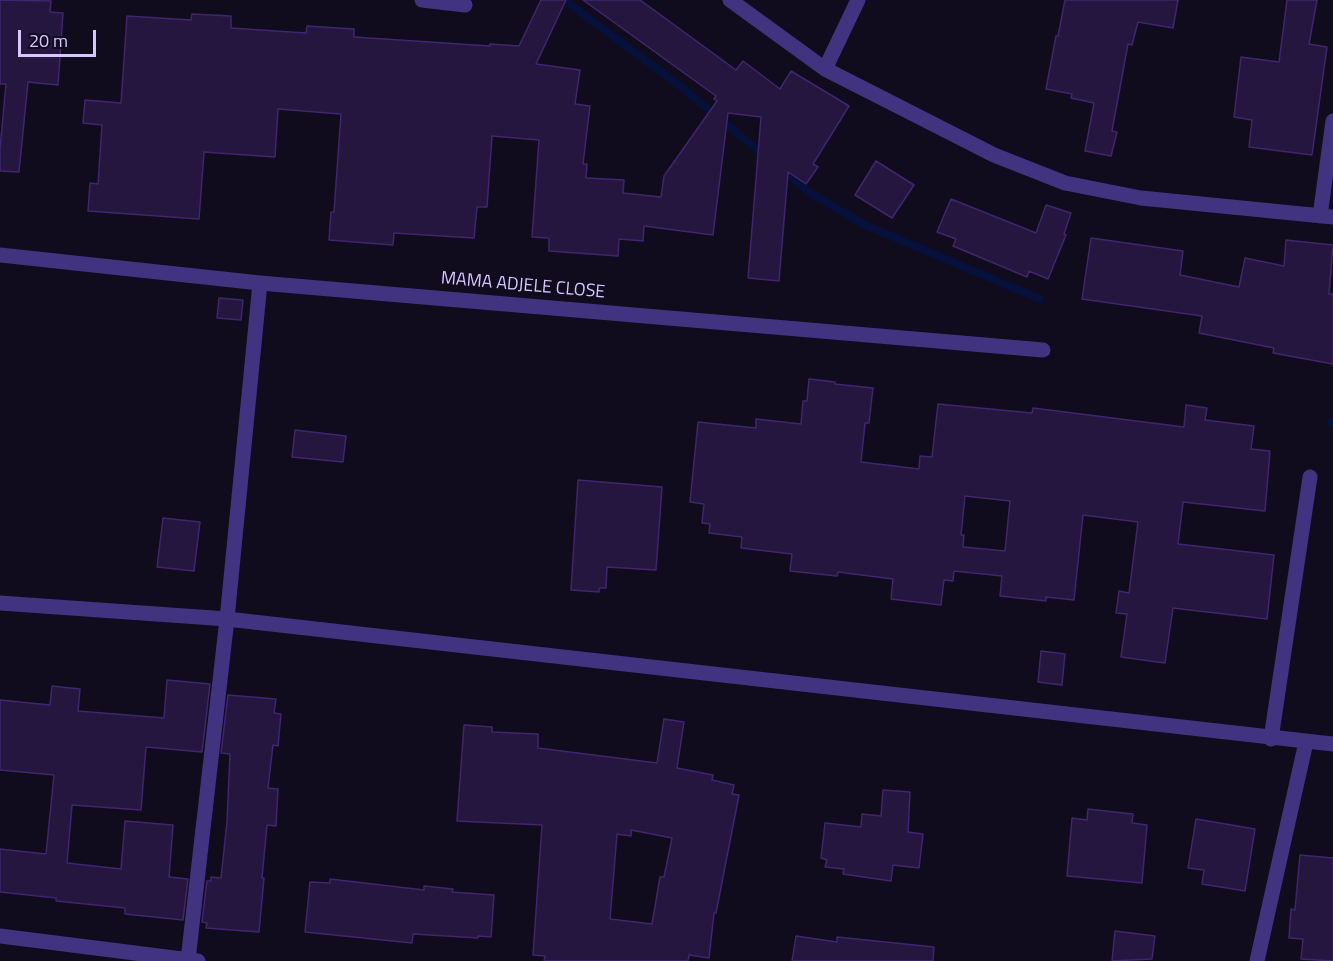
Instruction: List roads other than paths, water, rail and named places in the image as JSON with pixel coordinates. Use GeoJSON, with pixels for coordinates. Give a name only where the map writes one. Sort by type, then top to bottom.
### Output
{"type":"FeatureCollection","features":[{"type":"Feature","properties":{"kind":"street"},"geometry":{"type":"LineString","coordinates":[[422,0],[465,5]]}},
{"type":"Feature","properties":{"kind":"street"},"geometry":{"type":"LineString","coordinates":[[730,0],[825,69],[994,155],[1065,183],[1141,198],[1327,217],[1333,121]]}},
{"type":"Feature","properties":{"kind":"street"},"geometry":{"type":"LineString","coordinates":[[825,69],[858,0]]}},
{"type":"Feature","properties":{"kind":"street","name":"MAMA ADJELE CLOSE"},"geometry":{"type":"LineString","coordinates":[[0,255],[260,283],[1043,350]]}},
{"type":"Feature","properties":{"kind":"street"},"geometry":{"type":"LineString","coordinates":[[0,936],[193,960],[260,283]]}},
{"type":"Feature","properties":{"kind":"street"},"geometry":{"type":"LineString","coordinates":[[1271,739],[1310,477]]}},
{"type":"Feature","properties":{"kind":"street"},"geometry":{"type":"LineString","coordinates":[[0,603],[227,619],[1271,739],[1333,744]]}},
{"type":"Feature","properties":{"kind":"street"},"geometry":{"type":"LineString","coordinates":[[1257,961],[1306,742]]}},
{"type":"Feature","properties":{"kind":"waterway"},"geometry":{"type":"LineString","coordinates":[[564,0],[680,86],[766,157]]}},
{"type":"Feature","properties":{"kind":"waterway"},"geometry":{"type":"LineString","coordinates":[[780,168],[809,192],[865,225],[1040,299]]}}]}
